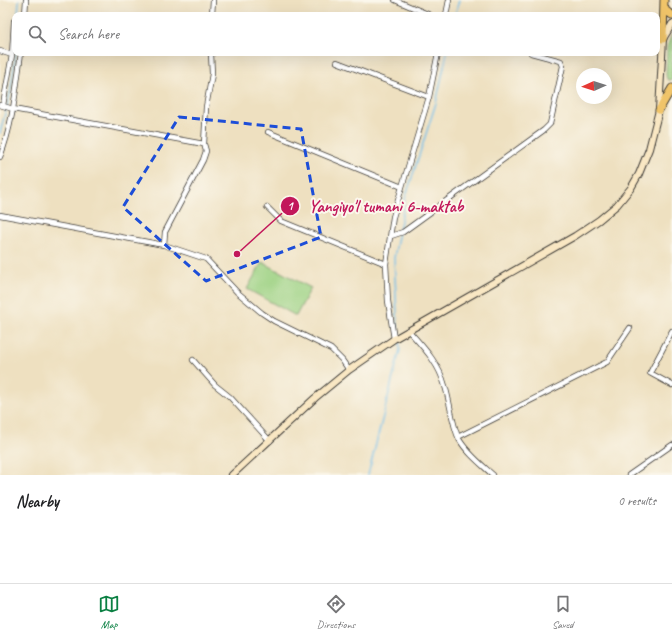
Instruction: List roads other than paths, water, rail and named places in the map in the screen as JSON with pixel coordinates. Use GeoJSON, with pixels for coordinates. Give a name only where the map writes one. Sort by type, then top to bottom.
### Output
{"type":"FeatureCollection","features":[{"type":"Feature","properties":{"kind":"highway"},"geometry":{"type":"LineString","coordinates":[[664,2],[666,11],[672,15]]}},
{"type":"Feature","properties":{"kind":"highway"},"geometry":{"type":"LineString","coordinates":[[663,39],[664,2]]}},
{"type":"Feature","properties":{"kind":"highway"},"geometry":{"type":"LineString","coordinates":[[659,110],[672,88]]}},
{"type":"Feature","properties":{"kind":"main road"},"geometry":{"type":"LineString","coordinates":[[232,475],[315,398],[349,370],[394,338],[575,236],[608,213],[624,197],[639,174],[649,149],[659,110],[663,39],[672,24]]}},
{"type":"Feature","properties":{"kind":"street"},"geometry":{"type":"LineString","coordinates":[[25,12],[26,0]]}},
{"type":"Feature","properties":{"kind":"street"},"geometry":{"type":"LineString","coordinates":[[212,0],[212,12]]}},
{"type":"Feature","properties":{"kind":"street"},"geometry":{"type":"LineString","coordinates":[[395,0],[423,12]]}},
{"type":"Feature","properties":{"kind":"street"},"geometry":{"type":"LineString","coordinates":[[447,12],[449,0]]}},
{"type":"Feature","properties":{"kind":"street"},"geometry":{"type":"LineString","coordinates":[[0,51],[12,55],[1,105],[13,109],[204,144]]}},
{"type":"Feature","properties":{"kind":"street"},"geometry":{"type":"LineString","coordinates":[[0,157],[13,109],[21,56]]}},
{"type":"Feature","properties":{"kind":"street"},"geometry":{"type":"LineString","coordinates":[[164,245],[165,232],[203,160],[206,151],[204,144],[206,107],[212,74],[211,56]]}},
{"type":"Feature","properties":{"kind":"street"},"geometry":{"type":"LineString","coordinates":[[394,338],[388,301],[386,264],[394,217],[429,98],[437,56]]}},
{"type":"Feature","properties":{"kind":"street"},"geometry":{"type":"LineString","coordinates":[[391,236],[403,232],[544,130],[550,124],[563,63],[561,61],[542,56]]}},
{"type":"Feature","properties":{"kind":"street"},"geometry":{"type":"LineString","coordinates":[[337,62],[429,98]]}},
{"type":"Feature","properties":{"kind":"street"},"geometry":{"type":"LineString","coordinates":[[268,132],[402,186]]}},
{"type":"Feature","properties":{"kind":"street"},"geometry":{"type":"LineString","coordinates":[[267,207],[281,221],[386,264]]}},
{"type":"Feature","properties":{"kind":"street"},"geometry":{"type":"LineString","coordinates":[[0,215],[164,245],[206,259],[236,292],[262,313],[274,321],[331,349],[349,370]]}},
{"type":"Feature","properties":{"kind":"street"},"geometry":{"type":"LineString","coordinates":[[458,437],[607,362],[630,328]]}},
{"type":"Feature","properties":{"kind":"street"},"geometry":{"type":"LineString","coordinates":[[672,331],[650,373],[672,385]]}},
{"type":"Feature","properties":{"kind":"street"},"geometry":{"type":"LineString","coordinates":[[406,332],[423,347],[438,367],[445,384],[458,437],[465,448],[493,475]]}},
{"type":"Feature","properties":{"kind":"street"},"geometry":{"type":"LineString","coordinates":[[193,360],[215,385],[230,397],[270,440]]}},
{"type":"Feature","properties":{"kind":"street"},"geometry":{"type":"LineString","coordinates":[[629,475],[672,445]]}},
{"type":"Feature","properties":{"kind":"waterway"},"geometry":{"type":"LineString","coordinates":[[18,12],[19,0]]}},
{"type":"Feature","properties":{"kind":"waterway"},"geometry":{"type":"LineString","coordinates":[[456,12],[459,0]]}},
{"type":"Feature","properties":{"kind":"waterway"},"geometry":{"type":"LineString","coordinates":[[0,133],[10,94],[16,56]]}},
{"type":"Feature","properties":{"kind":"waterway"},"geometry":{"type":"LineString","coordinates":[[398,334],[394,258],[405,199],[436,103],[446,56]]}},
{"type":"Feature","properties":{"kind":"waterway"},"geometry":{"type":"LineString","coordinates":[[368,475],[400,350],[399,338]]}},
{"type":"Feature","properties":{"kind":"place","name":"Yangiyo'l tumani 6-maktab"},"geometry":{"type":"Point","coordinates":[237,254]}}]}
